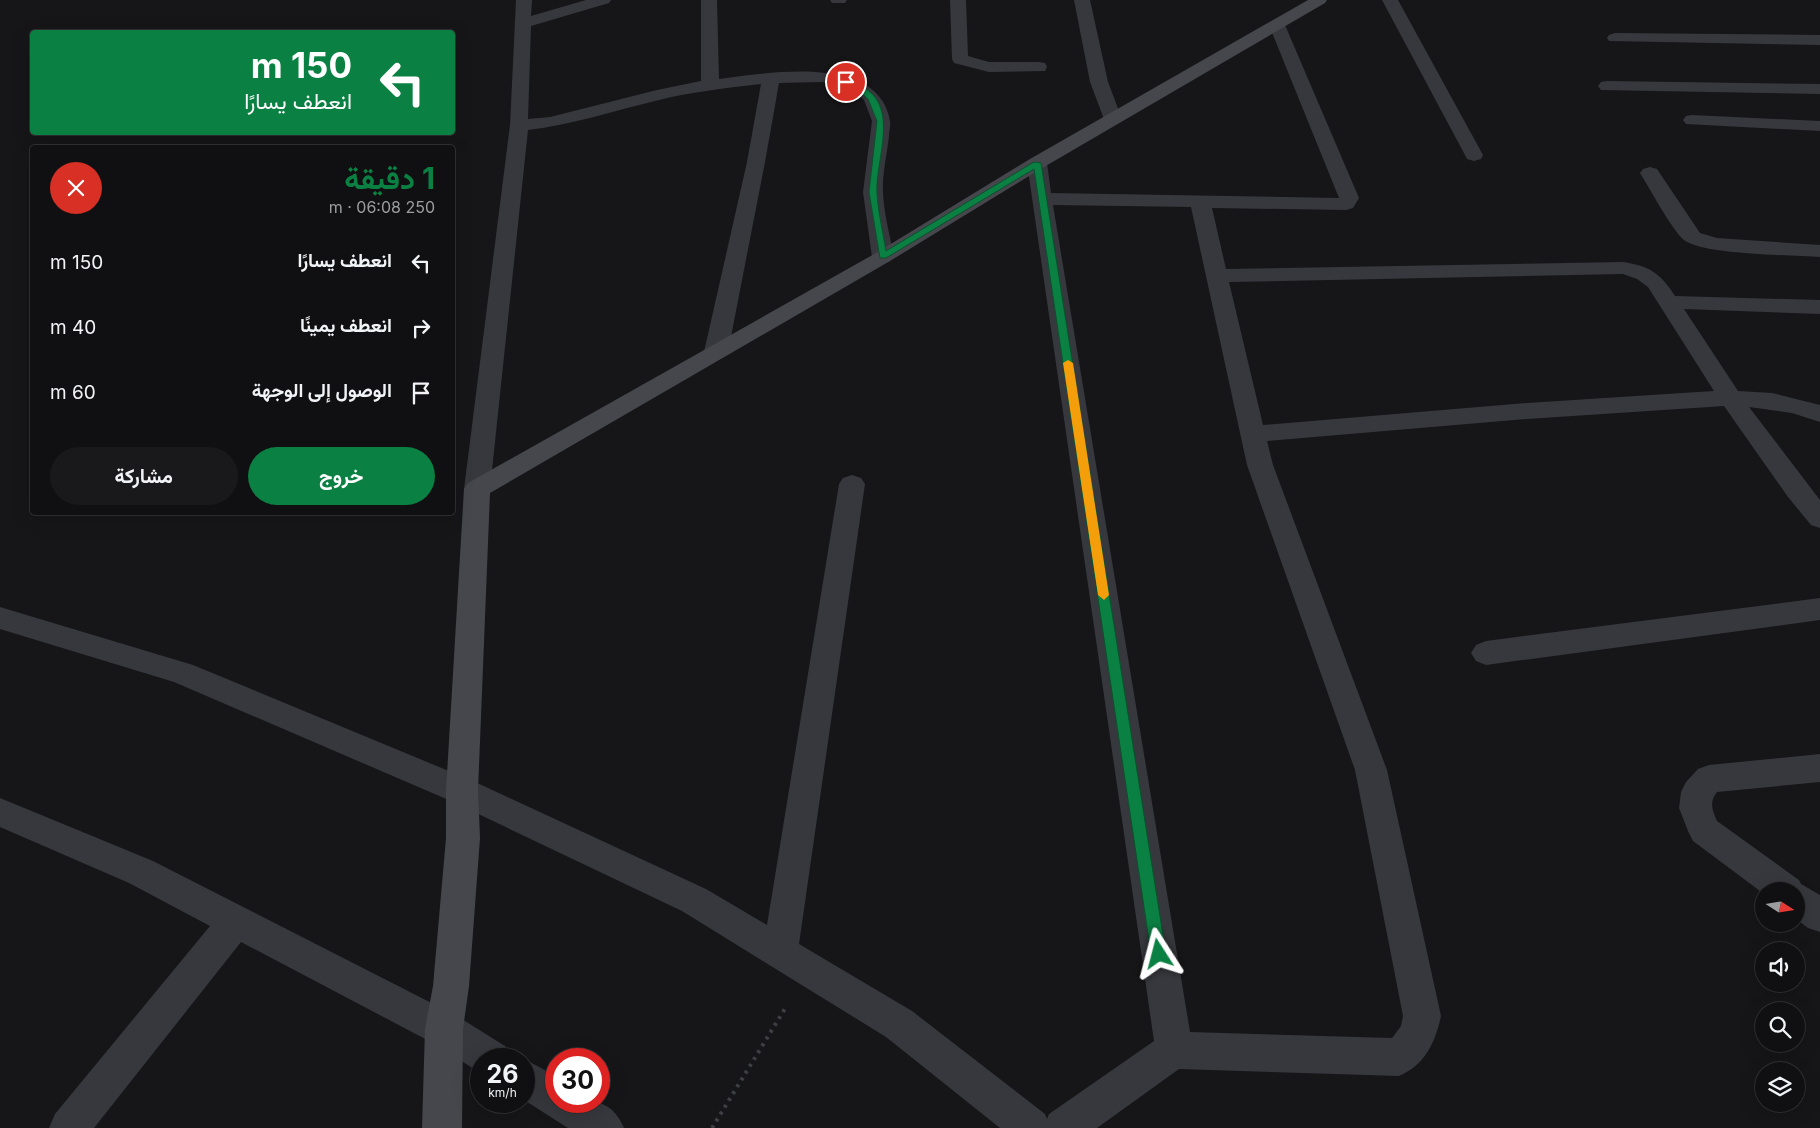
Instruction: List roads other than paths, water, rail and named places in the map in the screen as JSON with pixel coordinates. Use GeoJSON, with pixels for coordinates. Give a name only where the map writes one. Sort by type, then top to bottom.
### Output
{"type":"FeatureCollection","features":[{"type":"Feature","properties":{"kind":"street"},"geometry":{"type":"LineString","coordinates":[[442,1128],[444,1029],[450,986],[463,838],[462,791],[477,489],[519,125],[524,0]]}},
{"type":"Feature","properties":{"kind":"street"},"geometry":{"type":"LineString","coordinates":[[522,24],[603,0]]}},
{"type":"Feature","properties":{"kind":"street"},"geometry":{"type":"LineString","coordinates":[[709,0],[710,85]]}},
{"type":"Feature","properties":{"kind":"street"},"geometry":{"type":"LineString","coordinates":[[958,0],[960,59],[970,64],[990,68],[1039,67]]}},
{"type":"Feature","properties":{"kind":"street"},"geometry":{"type":"LineString","coordinates":[[1082,0],[1098,82],[1113,119]]}},
{"type":"Feature","properties":{"kind":"street"},"geometry":{"type":"LineString","coordinates":[[477,489],[883,257],[1037,163],[1319,0]]}},
{"type":"Feature","properties":{"kind":"street"},"geometry":{"type":"LineString","coordinates":[[1390,0],[1474,155]]}},
{"type":"Feature","properties":{"kind":"street"},"geometry":{"type":"LineString","coordinates":[[1042,199],[1340,205],[1348,202],[1349,198],[1276,25]]}},
{"type":"Feature","properties":{"kind":"street"},"geometry":{"type":"LineString","coordinates":[[1615,38],[1820,40]]}},
{"type":"Feature","properties":{"kind":"street"},"geometry":{"type":"LineString","coordinates":[[519,125],[550,122],[656,95],[710,85],[771,78],[822,77],[846,82],[862,89],[872,98],[881,121],[873,192],[883,257]]}},
{"type":"Feature","properties":{"kind":"street"},"geometry":{"type":"LineString","coordinates":[[716,352],[756,162],[771,78]]}},
{"type":"Feature","properties":{"kind":"street"},"geometry":{"type":"LineString","coordinates":[[1607,86],[1820,89]]}},
{"type":"Feature","properties":{"kind":"street"},"geometry":{"type":"LineString","coordinates":[[1692,120],[1820,126]]}},
{"type":"Feature","properties":{"kind":"street"},"geometry":{"type":"LineString","coordinates":[[1037,163],[1174,1050]]}},
{"type":"Feature","properties":{"kind":"street"},"geometry":{"type":"LineString","coordinates":[[1650,173],[1687,231],[1694,237],[1715,244],[1820,250]]}},
{"type":"Feature","properties":{"kind":"street"},"geometry":{"type":"LineString","coordinates":[[1063,1128],[1174,1050],[1399,1057],[1411,1047],[1419,1032],[1422,1016],[1371,770],[1260,465],[1200,201]]}},
{"type":"Feature","properties":{"kind":"street"},"geometry":{"type":"LineString","coordinates":[[1217,276],[1623,268],[1636,270],[1647,275],[1656,283],[1729,399],[1791,484],[1820,518]]}},
{"type":"Feature","properties":{"kind":"street"},"geometry":{"type":"LineString","coordinates":[[1668,302],[1820,308]]}},
{"type":"Feature","properties":{"kind":"street"},"geometry":{"type":"LineString","coordinates":[[1253,434],[1529,411],[1729,399],[1780,402],[1820,414]]}},
{"type":"Feature","properties":{"kind":"street"},"geometry":{"type":"LineString","coordinates":[[780,952],[852,484]]}},
{"type":"Feature","properties":{"kind":"street"},"geometry":{"type":"LineString","coordinates":[[1486,653],[1820,609]]}},
{"type":"Feature","properties":{"kind":"street"},"geometry":{"type":"LineString","coordinates":[[0,618],[182,673],[462,791],[694,900],[899,1024],[1032,1128]]}},
{"type":"Feature","properties":{"kind":"street"},"geometry":{"type":"LineString","coordinates":[[1775,882],[1705,831],[1695,808],[1697,792],[1709,779],[1820,768]]}},
{"type":"Feature","properties":{"kind":"street"},"geometry":{"type":"LineString","coordinates":[[0,812],[141,872],[444,1029],[474,1048]]}},
{"type":"Feature","properties":{"kind":"street"},"geometry":{"type":"LineString","coordinates":[[1805,905],[1820,916]]}},
{"type":"Feature","properties":{"kind":"street"},"geometry":{"type":"LineString","coordinates":[[69,1128],[236,921]]}},
{"type":"Feature","properties":{"kind":"street"},"geometry":{"type":"LineString","coordinates":[[580,1113],[604,1128]]}}]}
